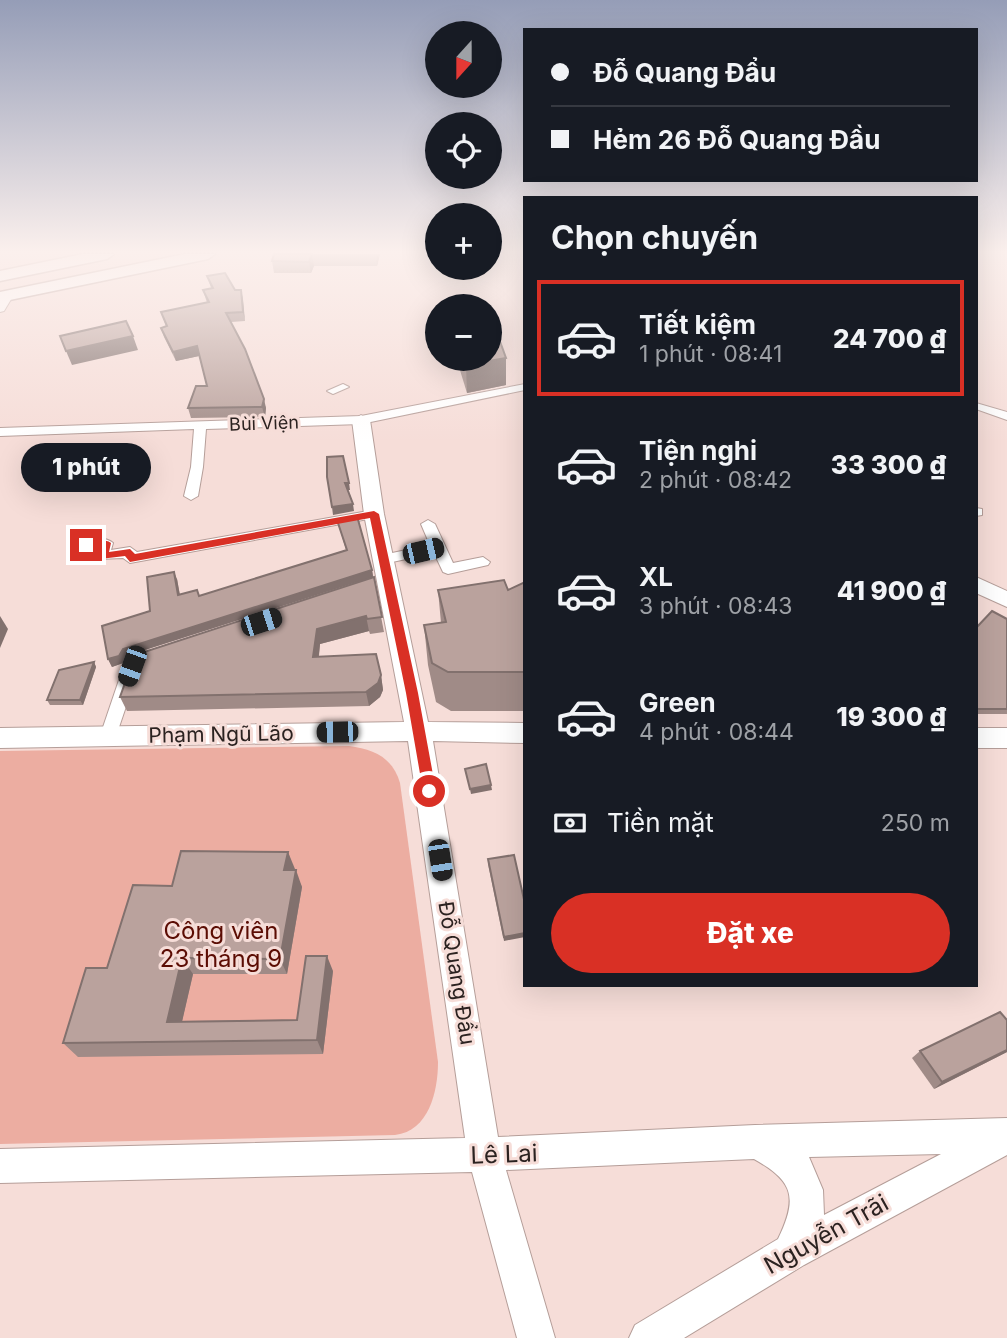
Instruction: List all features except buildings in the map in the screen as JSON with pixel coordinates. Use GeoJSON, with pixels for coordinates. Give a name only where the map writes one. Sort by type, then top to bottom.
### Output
{"type":"FeatureCollection","features":[{"type":"Feature","properties":{"kind":"main road","name":"Ðỗ Quang Ðẩu"},"geometry":{"type":"LineString","coordinates":[[361,420],[383,559],[382,583],[419,732],[484,1155],[536,1338]]}},
{"type":"Feature","properties":{"kind":"main road"},"geometry":{"type":"LineString","coordinates":[[978,585],[1005,595]]}},
{"type":"Feature","properties":{"kind":"main road","name":"Phạm Ngũ Lão"},"geometry":{"type":"LineString","coordinates":[[0,738],[523,733]]}},
{"type":"Feature","properties":{"kind":"main road"},"geometry":{"type":"LineString","coordinates":[[978,738],[1007,738]]}},
{"type":"Feature","properties":{"kind":"main road","name":"Lê Lai"},"geometry":{"type":"LineString","coordinates":[[0,1166],[484,1155],[755,1142],[1007,1136]]}},
{"type":"Feature","properties":{"kind":"main road","name":"Nguyễn Trãi"},"geometry":{"type":"LineString","coordinates":[[648,1338],[791,1252],[1007,1136]]}},
{"type":"Feature","properties":{"kind":"main road"},"geometry":{"type":"LineString","coordinates":[[755,1142],[788,1158],[799,1172],[806,1190],[806,1220],[791,1252]]}},
{"type":"Feature","properties":{"kind":"street","name":"Bùi Viện"},"geometry":{"type":"LineString","coordinates":[[0,432],[361,420],[423,405],[523,387]]}},
{"type":"Feature","properties":{"kind":"street"},"geometry":{"type":"LineString","coordinates":[[980,405],[1007,416]]}},
{"type":"Feature","properties":{"kind":"street"},"geometry":{"type":"LineString","coordinates":[[191,496],[197,467],[200,425]]}},
{"type":"Feature","properties":{"kind":"street"},"geometry":{"type":"LineString","coordinates":[[309,509],[313,524]]}},
{"type":"Feature","properties":{"kind":"street"},"geometry":{"type":"LineString","coordinates":[[86,545],[106,543],[103,556],[130,552],[130,558],[374,514]]}},
{"type":"Feature","properties":{"kind":"street"},"geometry":{"type":"LineString","coordinates":[[428,524],[448,569],[483,562]]}},
{"type":"Feature","properties":{"kind":"street"},"geometry":{"type":"LineString","coordinates":[[383,559],[437,548]]}},
{"type":"Feature","properties":{"kind":"street"},"geometry":{"type":"LineString","coordinates":[[108,736],[133,663]]}},
{"type":"Feature","properties":{"kind":"green space","name":"Công viên 23 tháng 9"},"geometry":{"type":"Polygon","coordinates":[[[349,746],[381,756],[393,767],[400,783],[438,1062],[433,1097],[424,1118],[407,1132],[395,1135],[0,1144],[0,751],[349,746]]]}},
{"type":"Feature","properties":{"kind":"route"},"geometry":{"type":"LineString","coordinates":[[86,545],[106,543],[103,556],[130,552],[130,558],[374,514],[412,693],[429,791]]}}]}
